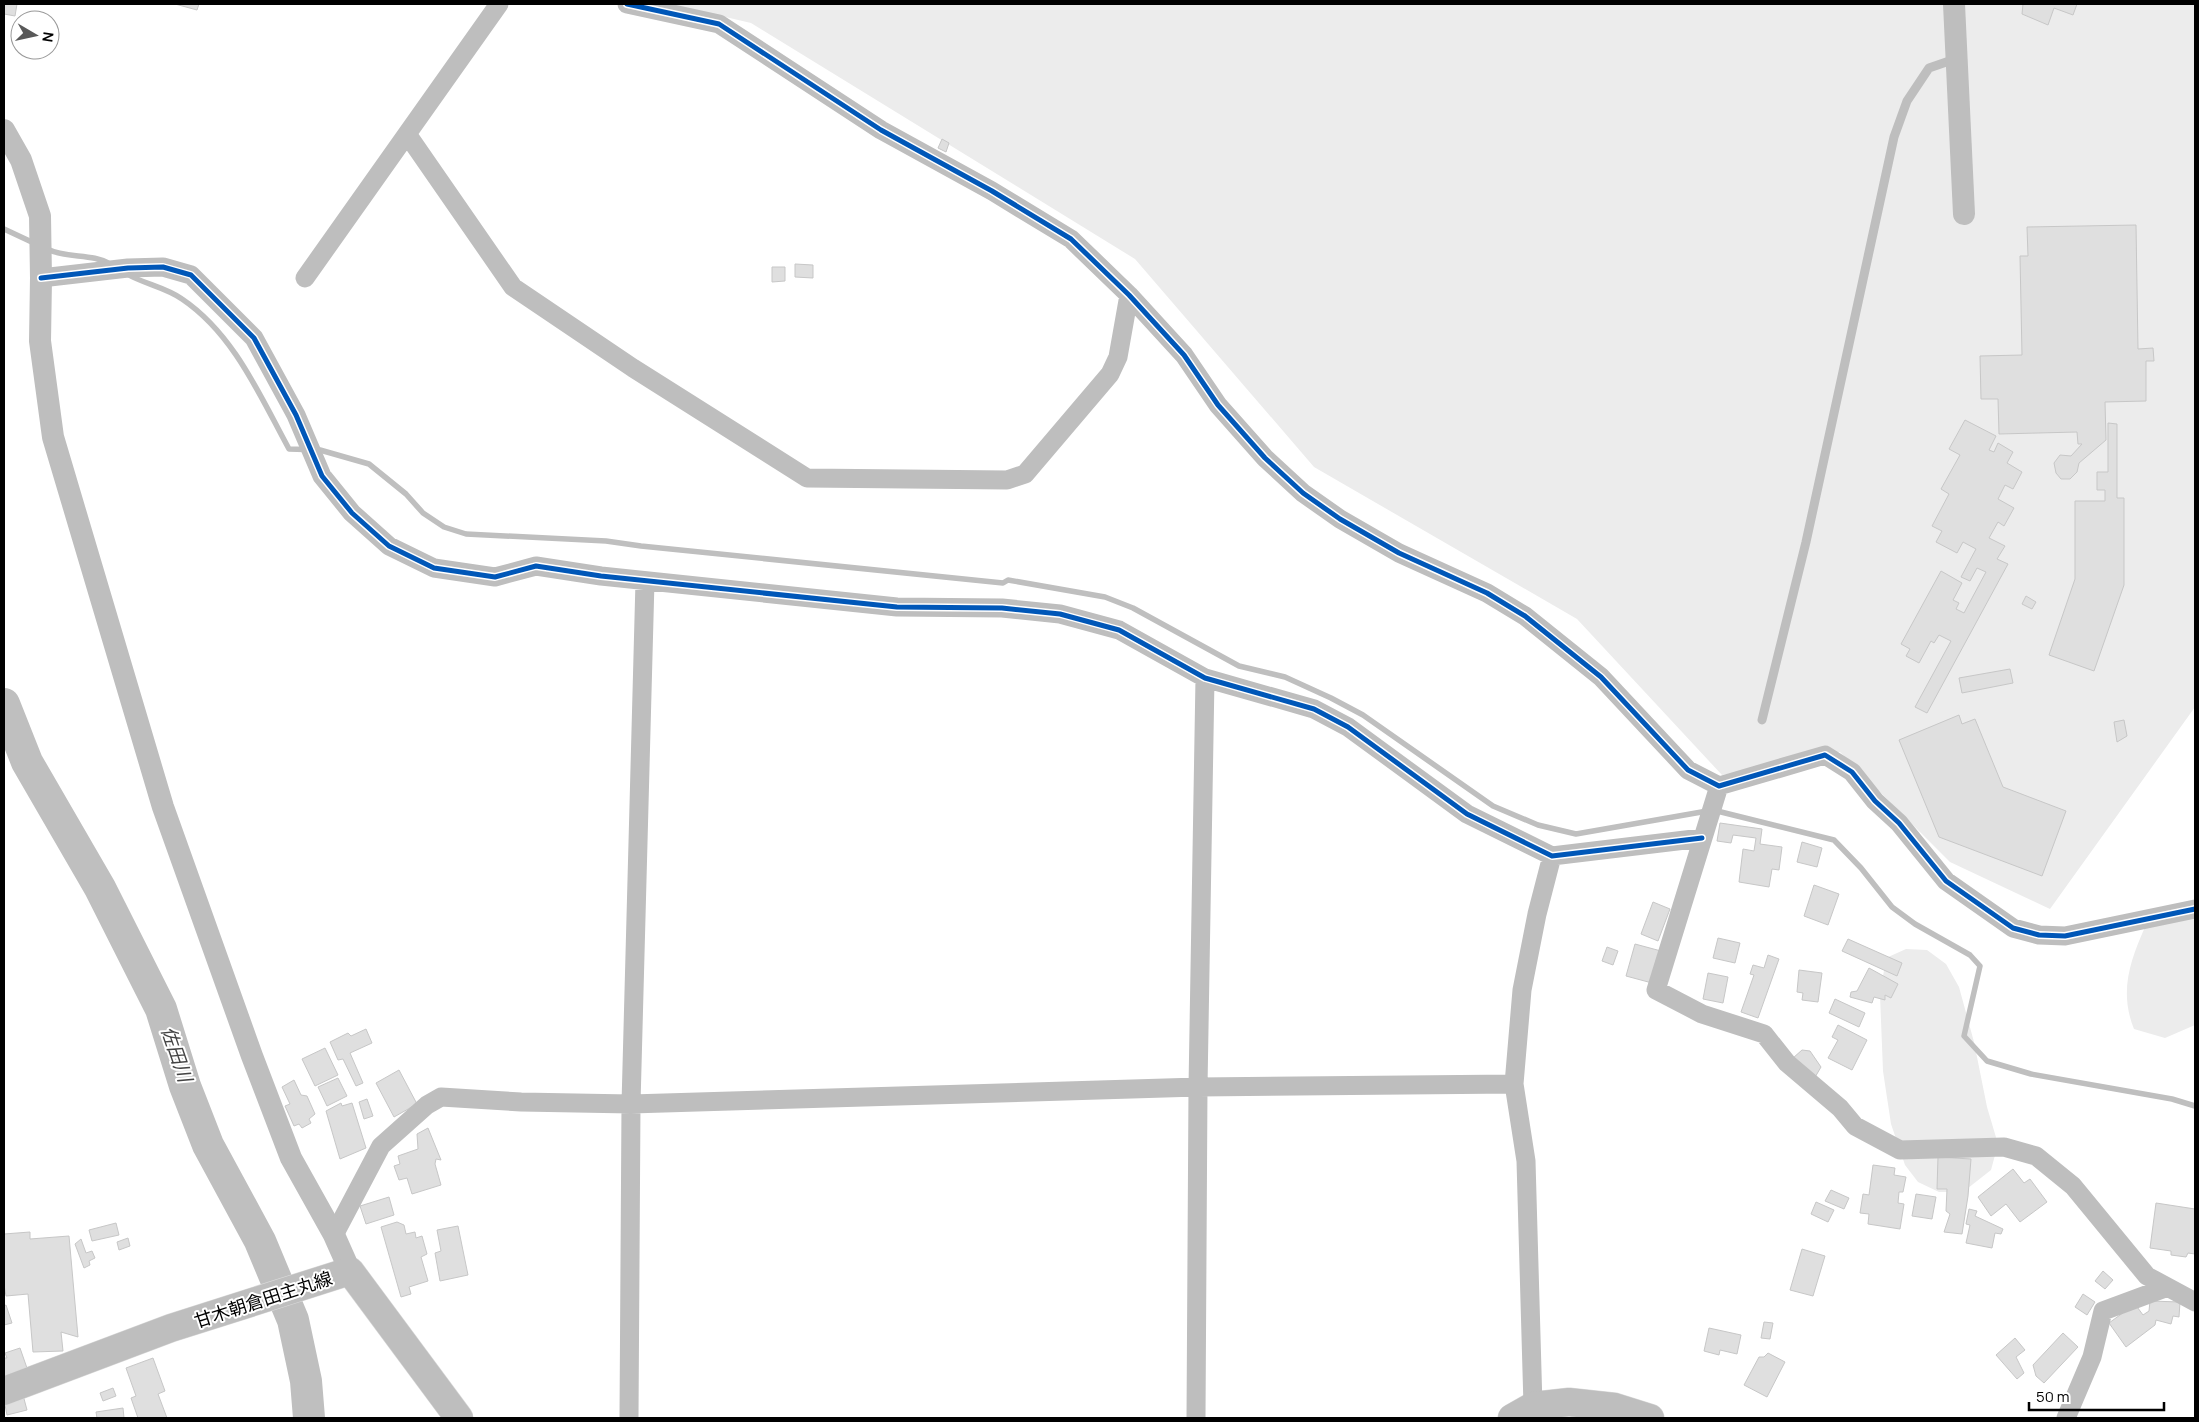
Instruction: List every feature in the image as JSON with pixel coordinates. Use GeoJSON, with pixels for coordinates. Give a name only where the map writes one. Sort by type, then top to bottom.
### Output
{"type":"FeatureCollection","features":[{"type":"Feature","properties":{"kind":"main road","name":"甘木朝倉田主丸線"},"geometry":{"type":"LineString","coordinates":[[4,1391],[171,1328],[338,1275],[459,1418]]}},
{"type":"Feature","properties":{"kind":"main road"},"geometry":{"type":"LineString","coordinates":[[1522,1412],[1568,1402],[1615,1406],[1650,1418]]}},
{"type":"Feature","properties":{"kind":"street"},"geometry":{"type":"LineString","coordinates":[[305,278],[499,4]]}},
{"type":"Feature","properties":{"kind":"street"},"geometry":{"type":"LineString","coordinates":[[627,4],[719,24],[881,130],[992,191],[1071,239],[1129,296],[1184,355],[1218,405],[1259,452],[1303,493],[1340,519],[1399,553],[1487,594],[1525,616],[1601,677],[1688,770],[1720,786],[1825,755],[1852,772],[1875,801],[1899,823],[1946,881],[2013,928],[2039,935],[2065,936],[2195,909]]}},
{"type":"Feature","properties":{"kind":"street"},"geometry":{"type":"LineString","coordinates":[[1954,4],[1964,214]]}},
{"type":"Feature","properties":{"kind":"street"},"geometry":{"type":"LineString","coordinates":[[4,130],[22,160],[40,216],[40,341],[52,437],[163,807],[252,1056],[291,1158],[334,1235],[338,1275]]}},
{"type":"Feature","properties":{"kind":"street"},"geometry":{"type":"LineString","coordinates":[[406,134],[513,287],[634,368],[807,478],[1007,480],[1025,474],[1110,374],[1118,357],[1129,296]]}},
{"type":"Feature","properties":{"kind":"street"},"geometry":{"type":"LineString","coordinates":[[41,278],[128,268],[163,267],[192,275],[254,338],[296,415],[322,476],[352,513],[388,546],[434,568],[495,577],[536,566],[644,580],[897,607],[1002,608],[1060,614],[1119,630],[1205,678],[1314,709],[1348,727],[1467,814],[1552,856],[1702,838]]}},
{"type":"Feature","properties":{"kind":"street"},"geometry":{"type":"LineString","coordinates":[[629,1418],[631,1104],[644,580]]}},
{"type":"Feature","properties":{"kind":"street"},"geometry":{"type":"LineString","coordinates":[[1196,1418],[1198,1087],[1205,678]]}},
{"type":"Feature","properties":{"kind":"street"},"geometry":{"type":"LineString","coordinates":[[1720,786],[1702,838],[1656,990],[1702,1014],[1764,1034],[1787,1063],[1840,1108],[1855,1126],[1900,1150],[2004,1147],[2036,1156],[2073,1186],[2147,1276],[2165,1288],[2195,1302]]}},
{"type":"Feature","properties":{"kind":"street"},"geometry":{"type":"LineString","coordinates":[[1522,1412],[1526,1161],[1514,1084],[1522,990],[1537,914],[1552,856]]}},
{"type":"Feature","properties":{"kind":"street"},"geometry":{"type":"LineString","coordinates":[[334,1235],[381,1146],[427,1105],[441,1096],[521,1102],[631,1104],[1198,1087],[1514,1084]]}},
{"type":"Feature","properties":{"kind":"street"},"geometry":{"type":"LineString","coordinates":[[2066,1418],[2092,1358],[2103,1311],[2165,1288]]}},
{"type":"Feature","properties":{"kind":"lane"},"geometry":{"type":"LineString","coordinates":[[1762,720],[1806,542],[1894,137],[1907,100],[1929,68],[1958,58]]}},
{"type":"Feature","properties":{"kind":"shaded area"},"geometry":{"type":"Polygon","coordinates":[[[670,4],[2195,4],[2195,707],[2050,909],[1950,862],[1840,752],[1722,775],[1577,619],[1314,467],[1135,259],[751,23],[670,4]]]}},
{"type":"Feature","properties":{"kind":"shaded area"},"geometry":{"type":"Polygon","coordinates":[[[2195,911],[2195,1025],[2165,1038],[2134,1029],[2127,1002],[2128,977],[2145,927],[2195,911]]]}},
{"type":"Feature","properties":{"kind":"shaded area"},"geometry":{"type":"Polygon","coordinates":[[[1906,949],[1927,950],[1946,964],[1959,987],[1974,1042],[1987,1107],[1998,1144],[1991,1170],[1963,1192],[1939,1192],[1918,1182],[1905,1165],[1891,1124],[1883,1071],[1880,995],[1886,958],[1906,949]]]}},
{"type":"Feature","properties":{"kind":"building"},"geometry":{"type":"Polygon","coordinates":[[[4,4],[17,4],[16,10],[10,10],[10,15],[4,14],[4,4]]]}},
{"type":"Feature","properties":{"kind":"building"},"geometry":{"type":"Polygon","coordinates":[[[175,4],[199,4],[197,10],[175,4]]]}},
{"type":"Feature","properties":{"kind":"building"},"geometry":{"type":"Polygon","coordinates":[[[2023,4],[2077,4],[2073,15],[2054,8],[2048,25],[2022,14],[2023,4]]]}},
{"type":"Feature","properties":{"kind":"building"},"geometry":{"type":"Polygon","coordinates":[[[942,139],[949,143],[946,152],[938,148],[942,139]]]}},
{"type":"Feature","properties":{"kind":"building"},"geometry":{"type":"Polygon","coordinates":[[[2136,225],[2138,349],[2153,348],[2154,361],[2146,361],[2146,401],[2105,402],[2106,440],[2079,463],[2077,472],[2070,479],[2061,479],[2056,473],[2054,463],[2060,455],[2071,456],[2082,444],[2078,444],[2077,432],[1999,434],[1998,399],[1981,399],[1980,356],[2022,355],[2020,256],[2028,256],[2027,227],[2136,225]]]}},
{"type":"Feature","properties":{"kind":"building"},"geometry":{"type":"Polygon","coordinates":[[[795,264],[813,265],[813,278],[795,277],[795,264]]]}},
{"type":"Feature","properties":{"kind":"building"},"geometry":{"type":"Polygon","coordinates":[[[772,267],[785,267],[785,281],[772,282],[772,267]]]}},
{"type":"Feature","properties":{"kind":"building"},"geometry":{"type":"Polygon","coordinates":[[[1965,420],[1996,436],[1989,450],[1994,452],[1998,443],[2013,452],[2007,463],[2022,472],[2013,489],[2005,485],[1998,499],[2014,508],[2004,526],[1998,522],[1989,538],[2005,546],[1997,559],[2008,564],[1927,713],[1915,707],[1951,641],[1939,635],[1934,643],[1931,641],[1919,663],[1906,656],[1910,649],[1901,644],[1941,571],[1962,583],[1953,600],[1959,603],[1956,609],[1964,613],[1986,572],[1977,568],[1970,581],[1961,577],[1976,549],[1963,542],[1957,553],[1936,542],[1942,531],[1932,526],[1949,494],[1941,489],[1960,455],[1949,449],[1965,420]]]}},
{"type":"Feature","properties":{"kind":"building"},"geometry":{"type":"Polygon","coordinates":[[[2108,423],[2117,424],[2117,498],[2124,498],[2124,585],[2094,671],[2049,655],[2075,579],[2075,501],[2105,501],[2105,490],[2097,490],[2097,472],[2108,472],[2108,423]]]}},
{"type":"Feature","properties":{"kind":"building"},"geometry":{"type":"Polygon","coordinates":[[[2026,596],[2036,602],[2032,609],[2022,604],[2026,596]]]}},
{"type":"Feature","properties":{"kind":"building"},"geometry":{"type":"Polygon","coordinates":[[[2010,669],[2013,683],[1962,693],[1959,678],[2010,669]]]}},
{"type":"Feature","properties":{"kind":"building"},"geometry":{"type":"Polygon","coordinates":[[[1959,715],[1962,724],[1975,719],[2003,787],[2066,811],[2042,876],[1939,837],[1899,740],[1959,715]]]}},
{"type":"Feature","properties":{"kind":"building"},"geometry":{"type":"Polygon","coordinates":[[[2124,720],[2127,736],[2117,742],[2114,722],[2124,720]]]}},
{"type":"Feature","properties":{"kind":"building"},"geometry":{"type":"Polygon","coordinates":[[[1720,823],[1762,829],[1760,844],[1782,847],[1779,870],[1772,869],[1769,887],[1739,882],[1743,849],[1754,851],[1756,838],[1733,835],[1731,843],[1717,841],[1720,823]]]}},
{"type":"Feature","properties":{"kind":"building"},"geometry":{"type":"Polygon","coordinates":[[[1802,842],[1822,848],[1817,867],[1797,862],[1802,842]]]}},
{"type":"Feature","properties":{"kind":"building"},"geometry":{"type":"Polygon","coordinates":[[[1814,885],[1839,894],[1828,925],[1804,916],[1814,885]]]}},
{"type":"Feature","properties":{"kind":"building"},"geometry":{"type":"Polygon","coordinates":[[[1653,902],[1670,909],[1658,941],[1641,934],[1653,902]]]}},
{"type":"Feature","properties":{"kind":"building"},"geometry":{"type":"Polygon","coordinates":[[[1718,938],[1740,943],[1735,963],[1713,958],[1718,938]]]}},
{"type":"Feature","properties":{"kind":"building"},"geometry":{"type":"Polygon","coordinates":[[[1848,939],[1902,963],[1897,976],[1842,951],[1848,939]]]}},
{"type":"Feature","properties":{"kind":"building"},"geometry":{"type":"Polygon","coordinates":[[[1635,944],[1661,951],[1652,983],[1626,976],[1635,944]]]}},
{"type":"Feature","properties":{"kind":"building"},"geometry":{"type":"Polygon","coordinates":[[[1607,947],[1618,951],[1613,965],[1602,961],[1607,947]]]}},
{"type":"Feature","properties":{"kind":"building"},"geometry":{"type":"Polygon","coordinates":[[[1768,955],[1779,959],[1758,1018],[1741,1012],[1754,975],[1750,974],[1753,965],[1764,968],[1768,955]]]}},
{"type":"Feature","properties":{"kind":"building"},"geometry":{"type":"Polygon","coordinates":[[[1869,968],[1898,984],[1891,998],[1885,995],[1885,1000],[1874,997],[1872,1003],[1850,997],[1851,992],[1857,991],[1869,968]]]}},
{"type":"Feature","properties":{"kind":"building"},"geometry":{"type":"Polygon","coordinates":[[[1799,970],[1822,973],[1818,1002],[1802,1000],[1803,993],[1797,992],[1799,970]]]}},
{"type":"Feature","properties":{"kind":"building"},"geometry":{"type":"Polygon","coordinates":[[[1708,973],[1728,977],[1723,1003],[1703,999],[1708,973]]]}},
{"type":"Feature","properties":{"kind":"building"},"geometry":{"type":"Polygon","coordinates":[[[1835,999],[1865,1013],[1859,1027],[1829,1013],[1835,999]]]}},
{"type":"Feature","properties":{"kind":"building"},"geometry":{"type":"Polygon","coordinates":[[[1838,1025],[1867,1040],[1852,1070],[1828,1058],[1838,1040],[1832,1037],[1838,1025]]]}},
{"type":"Feature","properties":{"kind":"building"},"geometry":{"type":"Polygon","coordinates":[[[366,1029],[372,1043],[350,1053],[363,1083],[356,1086],[343,1059],[338,1060],[330,1042],[348,1033],[351,1036],[366,1029]]]}},
{"type":"Feature","properties":{"kind":"building"},"geometry":{"type":"Polygon","coordinates":[[[325,1048],[338,1075],[315,1086],[302,1059],[325,1048]]]}},
{"type":"Feature","properties":{"kind":"building"},"geometry":{"type":"Polygon","coordinates":[[[1802,1050],[1810,1051],[1821,1067],[1814,1079],[1793,1058],[1802,1050]]]}},
{"type":"Feature","properties":{"kind":"building"},"geometry":{"type":"Polygon","coordinates":[[[399,1070],[417,1104],[394,1117],[376,1083],[399,1070]]]}},
{"type":"Feature","properties":{"kind":"building"},"geometry":{"type":"Polygon","coordinates":[[[338,1078],[347,1096],[327,1106],[318,1087],[338,1078]]]}},
{"type":"Feature","properties":{"kind":"building"},"geometry":{"type":"Polygon","coordinates":[[[294,1080],[301,1095],[307,1096],[315,1114],[309,1119],[311,1123],[302,1128],[299,1124],[294,1126],[285,1106],[290,1104],[282,1087],[294,1080]]]}},
{"type":"Feature","properties":{"kind":"building"},"geometry":{"type":"Polygon","coordinates":[[[367,1099],[373,1116],[364,1119],[359,1102],[367,1099]]]}},
{"type":"Feature","properties":{"kind":"building"},"geometry":{"type":"Polygon","coordinates":[[[341,1103],[342,1106],[352,1103],[366,1148],[340,1159],[326,1111],[341,1103]]]}},
{"type":"Feature","properties":{"kind":"building"},"geometry":{"type":"Polygon","coordinates":[[[428,1128],[441,1160],[436,1159],[435,1164],[441,1185],[412,1194],[407,1178],[399,1180],[394,1166],[400,1164],[398,1156],[418,1149],[417,1134],[428,1128]]]}},
{"type":"Feature","properties":{"kind":"building"},"geometry":{"type":"Polygon","coordinates":[[[1938,1157],[1971,1159],[1962,1234],[1944,1232],[1950,1214],[1946,1211],[1947,1189],[1937,1189],[1938,1157]]]}},
{"type":"Feature","properties":{"kind":"building"},"geometry":{"type":"Polygon","coordinates":[[[1873,1165],[1895,1168],[1894,1175],[1906,1177],[1903,1192],[1899,1192],[1898,1203],[1904,1204],[1900,1229],[1868,1224],[1869,1214],[1860,1213],[1863,1194],[1869,1195],[1873,1165]]]}},
{"type":"Feature","properties":{"kind":"building"},"geometry":{"type":"Polygon","coordinates":[[[2013,1169],[2024,1183],[2030,1179],[2047,1202],[2020,1222],[2006,1204],[1991,1216],[1978,1197],[2013,1169]]]}},
{"type":"Feature","properties":{"kind":"building"},"geometry":{"type":"Polygon","coordinates":[[[1831,1190],[1849,1198],[1844,1209],[1825,1201],[1831,1190]]]}},
{"type":"Feature","properties":{"kind":"building"},"geometry":{"type":"Polygon","coordinates":[[[1916,1194],[1936,1197],[1932,1219],[1912,1216],[1916,1194]]]}},
{"type":"Feature","properties":{"kind":"building"},"geometry":{"type":"Polygon","coordinates":[[[389,1197],[394,1215],[366,1224],[360,1206],[389,1197]]]}},
{"type":"Feature","properties":{"kind":"building"},"geometry":{"type":"Polygon","coordinates":[[[1816,1202],[1834,1210],[1828,1222],[1811,1214],[1816,1202]]]}},
{"type":"Feature","properties":{"kind":"building"},"geometry":{"type":"Polygon","coordinates":[[[2156,1203],[2195,1209],[2195,1254],[2188,1253],[2186,1257],[2171,1255],[2171,1251],[2150,1248],[2156,1203]]]}},
{"type":"Feature","properties":{"kind":"building"},"geometry":{"type":"Polygon","coordinates":[[[1969,1209],[1977,1211],[1975,1216],[2003,1229],[2001,1234],[1995,1233],[1992,1248],[1966,1243],[1970,1225],[1966,1224],[1969,1209]]]}},
{"type":"Feature","properties":{"kind":"building"},"geometry":{"type":"Polygon","coordinates":[[[397,1222],[404,1225],[406,1234],[415,1232],[416,1238],[422,1236],[427,1254],[421,1257],[428,1281],[409,1287],[411,1294],[401,1297],[381,1227],[397,1222]]]}},
{"type":"Feature","properties":{"kind":"building"},"geometry":{"type":"Polygon","coordinates":[[[116,1223],[119,1235],[92,1241],[89,1230],[116,1223]]]}},
{"type":"Feature","properties":{"kind":"building"},"geometry":{"type":"Polygon","coordinates":[[[458,1226],[468,1275],[440,1281],[435,1253],[441,1251],[437,1230],[458,1226]]]}},
{"type":"Feature","properties":{"kind":"building"},"geometry":{"type":"Polygon","coordinates":[[[30,1232],[30,1239],[69,1236],[78,1337],[61,1332],[63,1351],[33,1352],[28,1294],[6,1296],[4,1285],[4,1234],[30,1232]]]}},
{"type":"Feature","properties":{"kind":"building"},"geometry":{"type":"Polygon","coordinates":[[[128,1238],[130,1246],[119,1250],[117,1242],[128,1238]]]}},
{"type":"Feature","properties":{"kind":"building"},"geometry":{"type":"Polygon","coordinates":[[[81,1239],[86,1253],[92,1251],[95,1258],[89,1261],[90,1265],[84,1268],[75,1244],[81,1239]]]}},
{"type":"Feature","properties":{"kind":"building"},"geometry":{"type":"Polygon","coordinates":[[[1802,1249],[1825,1256],[1813,1296],[1790,1290],[1802,1249]]]}},
{"type":"Feature","properties":{"kind":"building"},"geometry":{"type":"Polygon","coordinates":[[[2103,1271],[2113,1280],[2105,1289],[2095,1281],[2103,1271]]]}},
{"type":"Feature","properties":{"kind":"building"},"geometry":{"type":"Polygon","coordinates":[[[2083,1294],[2095,1302],[2087,1315],[2075,1307],[2083,1294]]]}},
{"type":"Feature","properties":{"kind":"building"},"geometry":{"type":"Polygon","coordinates":[[[2150,1301],[2180,1302],[2179,1317],[2173,1316],[2171,1324],[2156,1320],[2155,1325],[2126,1347],[2109,1323],[2135,1304],[2143,1315],[2149,1311],[2150,1301]]]}},
{"type":"Feature","properties":{"kind":"building"},"geometry":{"type":"Polygon","coordinates":[[[6,1305],[12,1323],[4,1325],[4,1306],[6,1305]]]}},
{"type":"Feature","properties":{"kind":"building"},"geometry":{"type":"Polygon","coordinates":[[[1764,1322],[1773,1323],[1770,1339],[1761,1338],[1764,1322]]]}},
{"type":"Feature","properties":{"kind":"building"},"geometry":{"type":"Polygon","coordinates":[[[1709,1328],[1741,1335],[1737,1354],[1720,1350],[1719,1355],[1704,1351],[1709,1328]]]}},
{"type":"Feature","properties":{"kind":"building"},"geometry":{"type":"Polygon","coordinates":[[[2063,1333],[2078,1347],[2044,1383],[2036,1376],[2033,1365],[2063,1333]]]}},
{"type":"Feature","properties":{"kind":"building"},"geometry":{"type":"Polygon","coordinates":[[[2015,1338],[2025,1350],[2016,1357],[2024,1373],[2017,1379],[1996,1355],[2015,1338]]]}},
{"type":"Feature","properties":{"kind":"building"},"geometry":{"type":"Polygon","coordinates":[[[20,1348],[28,1371],[4,1379],[4,1358],[7,1358],[5,1353],[20,1348]]]}},
{"type":"Feature","properties":{"kind":"building"},"geometry":{"type":"Polygon","coordinates":[[[1768,1353],[1785,1362],[1767,1397],[1744,1385],[1759,1357],[1764,1357],[1768,1353]]]}},
{"type":"Feature","properties":{"kind":"building"},"geometry":{"type":"Polygon","coordinates":[[[153,1358],[165,1391],[158,1394],[167,1418],[138,1418],[131,1398],[136,1396],[126,1368],[153,1358]]]}},
{"type":"Feature","properties":{"kind":"building"},"geometry":{"type":"Polygon","coordinates":[[[113,1388],[116,1396],[103,1401],[100,1393],[113,1388]]]}},
{"type":"Feature","properties":{"kind":"building"},"geometry":{"type":"Polygon","coordinates":[[[23,1395],[27,1410],[7,1415],[4,1400],[23,1395]]]}},
{"type":"Feature","properties":{"kind":"building"},"geometry":{"type":"Polygon","coordinates":[[[123,1408],[124,1418],[97,1418],[96,1412],[123,1408]]]}},
{"type":"Feature","properties":{"kind":"waterway"},"geometry":{"type":"LineString","coordinates":[[4,229],[36,244]]}},
{"type":"Feature","properties":{"kind":"waterway"},"geometry":{"type":"LineString","coordinates":[[47,249],[63,254],[95,258],[110,264]]}},
{"type":"Feature","properties":{"kind":"waterway"},"geometry":{"type":"LineString","coordinates":[[127,274],[162,288],[182,299],[217,330],[244,367],[289,449],[320,450],[369,464],[406,494],[423,513],[444,527],[466,534],[606,541],[1003,583],[1008,580],[1105,597],[1133,608],[1239,666],[1285,677],[1331,698],[1363,715],[1493,806],[1538,825],[1576,834],[1713,810],[1834,840],[1861,868],[1892,907],[1915,924],[1970,955],[1980,966],[1964,1036],[1987,1061],[2031,1074],[2172,1099],[2195,1106]]}},
{"type":"Feature","properties":{"kind":"waterway","name":"佐田川"},"geometry":{"type":"LineString","coordinates":[[4,704],[27,762],[100,888],[161,1009],[185,1086],[208,1145],[260,1241],[293,1320],[306,1381],[309,1418]]}},
{"type":"Feature","properties":{"kind":"cycle path"},"geometry":{"type":"LineString","coordinates":[[627,4],[719,24],[881,130],[992,191],[1071,239],[1129,295],[1184,355],[1218,405],[1265,458],[1303,493],[1340,519],[1399,553],[1487,593],[1525,616],[1601,677],[1688,770],[1719,786],[1825,755],[1852,772],[1875,801],[1899,823],[1946,881],[2013,928],[2039,935],[2065,936],[2195,909]]}},
{"type":"Feature","properties":{"kind":"cycle path"},"geometry":{"type":"LineString","coordinates":[[41,278],[128,268],[163,267],[191,275],[254,338],[296,415],[322,476],[352,513],[389,546],[434,568],[495,577],[536,566],[601,576],[897,607],[1002,608],[1060,614],[1119,630],[1205,678],[1314,709],[1348,727],[1467,814],[1552,856],[1702,838]]}}]}
